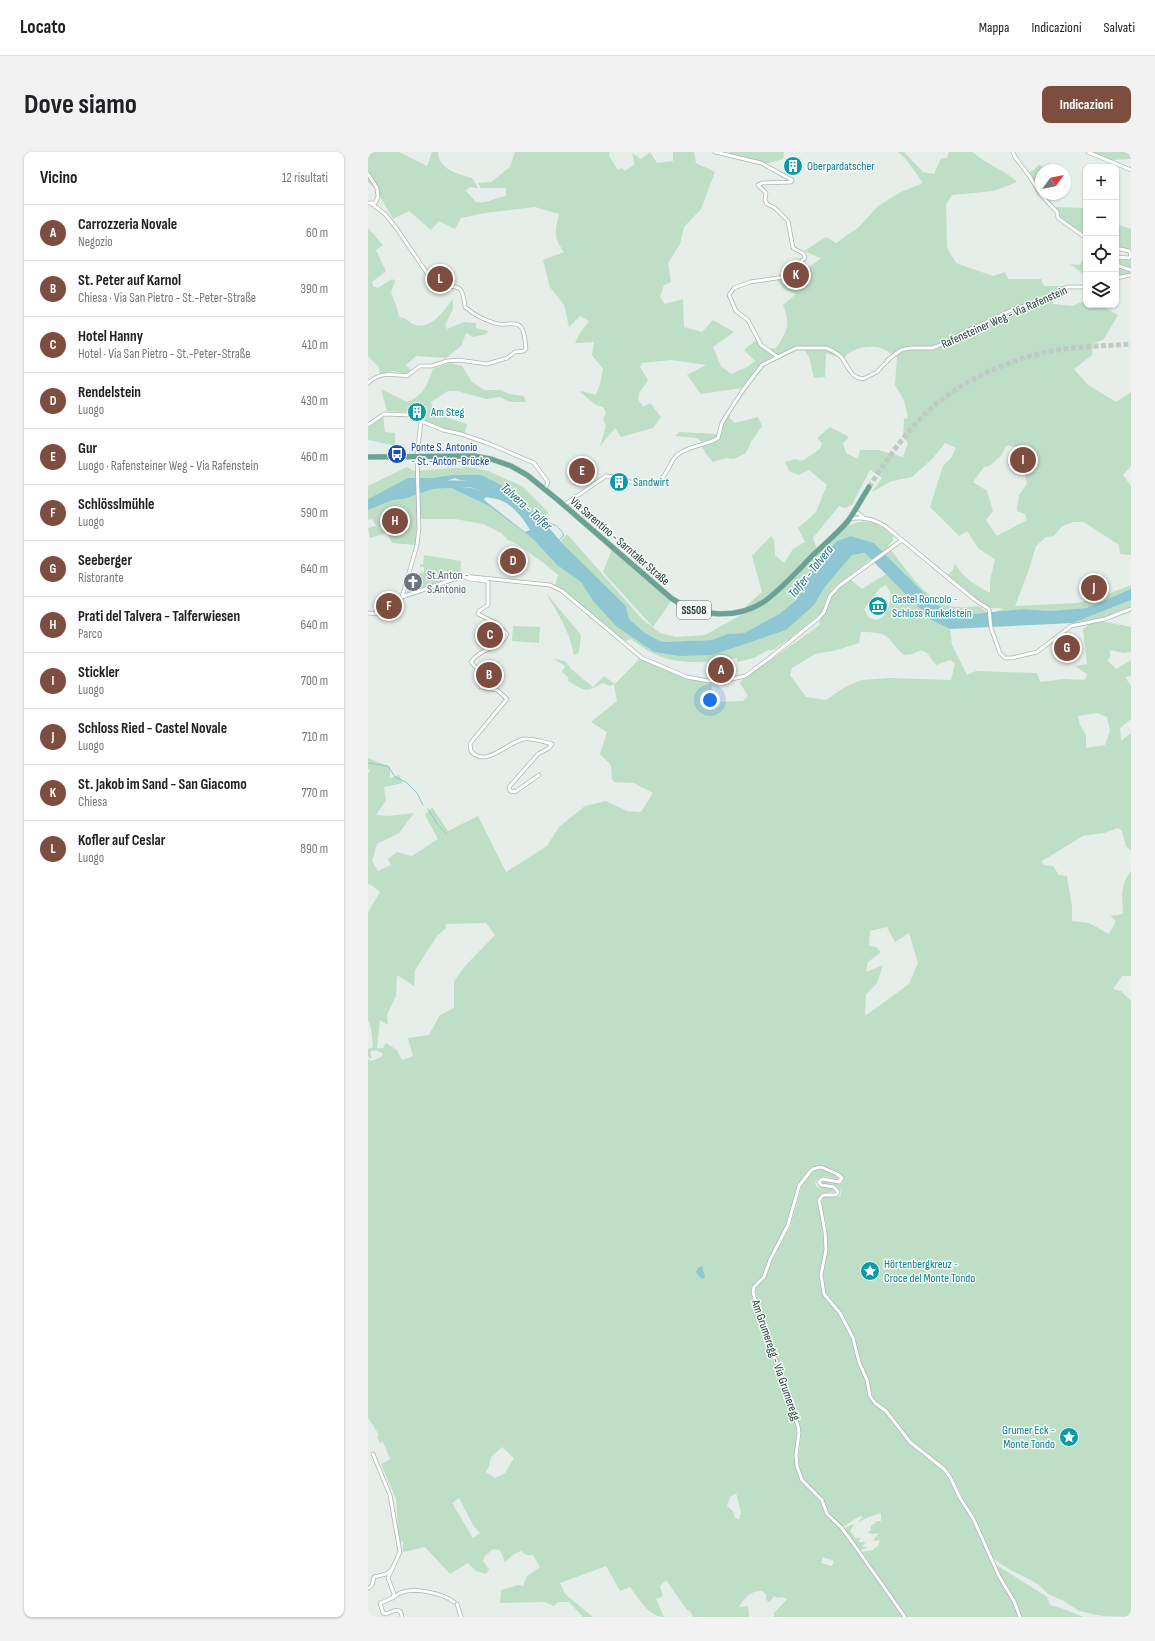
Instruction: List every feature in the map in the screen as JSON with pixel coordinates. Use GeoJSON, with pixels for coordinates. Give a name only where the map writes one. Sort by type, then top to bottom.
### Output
{"type":"FeatureCollection","features":[{"type":"Feature","properties":{"kind":"main road","name":"Via Sarentino - Sarntaler Straße"},"geometry":{"type":"LineString","coordinates":[[368,458],[417,460],[474,456],[491,459],[511,466],[527,475],[545,489],[671,598],[690,608],[712,614],[738,612],[764,602],[780,589],[856,513]]}},
{"type":"Feature","properties":{"kind":"main road","name":"SS508"},"geometry":{"type":"LineString","coordinates":[[856,513],[858,505],[869,487]]}},
{"type":"Feature","properties":{"kind":"street"},"geometry":{"type":"LineString","coordinates":[[715,152],[761,163],[792,180],[791,182],[762,183],[758,185],[766,193],[765,200],[767,204],[775,208],[788,221],[793,248],[804,254],[806,258],[784,277],[750,282],[734,288],[729,295],[736,311],[748,320],[761,345],[778,357]]}},
{"type":"Feature","properties":{"kind":"street"},"geometry":{"type":"LineString","coordinates":[[1013,152],[1014,157],[1030,177],[1040,195],[1057,212],[1058,218],[1083,236]]}},
{"type":"Feature","properties":{"kind":"street"},"geometry":{"type":"LineString","coordinates":[[1088,152],[1131,170]]}},
{"type":"Feature","properties":{"kind":"street"},"geometry":{"type":"LineString","coordinates":[[368,174],[375,185],[378,194],[376,202],[370,203]]}},
{"type":"Feature","properties":{"kind":"street"},"geometry":{"type":"LineString","coordinates":[[368,383],[379,376],[393,374],[407,376],[420,366],[432,366],[447,361],[464,360],[484,364],[492,363],[509,357],[514,352],[524,351],[526,348],[520,326],[515,324],[498,324],[479,316],[465,307],[464,295],[459,288],[454,286],[443,287],[433,282],[397,229],[385,214],[370,203]]}},
{"type":"Feature","properties":{"kind":"street"},"geometry":{"type":"LineString","coordinates":[[1119,249],[1129,251],[1131,255],[1129,258],[1119,257]]}},
{"type":"Feature","properties":{"kind":"street"},"geometry":{"type":"LineString","coordinates":[[1119,266],[1131,270]]}},
{"type":"Feature","properties":{"kind":"street"},"geometry":{"type":"LineString","coordinates":[[1119,277],[1131,275]]}},
{"type":"Feature","properties":{"kind":"street","name":"Rafensteiner Weg - Via Rafenstein"},"geometry":{"type":"LineString","coordinates":[[564,505],[606,476],[620,477],[630,482],[660,481],[665,476],[674,458],[679,454],[697,445],[718,438],[724,420],[746,385],[762,365],[796,348],[826,348],[842,358],[849,372],[854,376],[863,379],[877,372],[888,359],[901,350],[910,348],[932,348],[938,346],[1014,309],[1041,301],[1067,287],[1083,286]]}},
{"type":"Feature","properties":{"kind":"street"},"geometry":{"type":"LineString","coordinates":[[368,425],[384,414],[410,415],[443,430],[461,434],[490,444],[534,463],[548,482],[545,489]]}},
{"type":"Feature","properties":{"kind":"street"},"geometry":{"type":"LineString","coordinates":[[368,613],[383,614],[395,607],[402,597],[417,545],[419,528],[417,460],[421,421]]}},
{"type":"Feature","properties":{"kind":"street"},"geometry":{"type":"LineString","coordinates":[[856,513],[856,518]]}},
{"type":"Feature","properties":{"kind":"street"},"geometry":{"type":"LineString","coordinates":[[856,513],[864,518]]}},
{"type":"Feature","properties":{"kind":"street"},"geometry":{"type":"LineString","coordinates":[[848,520],[864,518],[874,519],[880,522],[975,600],[990,610],[990,628],[1000,653],[1005,658],[1012,658],[1037,652],[1071,626],[1105,619],[1131,609]]}},
{"type":"Feature","properties":{"kind":"street"},"geometry":{"type":"LineString","coordinates":[[402,597],[463,576],[547,584],[557,587],[642,658],[687,677],[709,681],[723,681],[745,676],[767,660],[820,618],[834,590],[888,548],[902,540]]}},
{"type":"Feature","properties":{"kind":"street"},"geometry":{"type":"LineString","coordinates":[[463,576],[468,580],[484,580],[488,582],[488,605],[479,611],[478,614],[496,623],[508,634],[503,641],[477,654],[471,662],[477,667],[481,675],[481,687],[497,690],[508,699],[470,744],[471,751],[473,754],[478,756],[488,756],[524,739],[552,744],[538,754],[509,787],[509,790],[515,792],[539,775]]}},
{"type":"Feature","properties":{"kind":"street","name":"Am Grumeregg - Via Grumeregg"},"geometry":{"type":"LineString","coordinates":[[905,1617],[841,1527],[827,1514],[822,1500],[802,1480],[797,1466],[796,1455],[799,1433],[798,1426],[779,1368],[764,1333],[754,1302],[754,1287],[764,1277],[770,1260],[788,1225],[799,1186],[809,1173],[816,1168],[826,1168],[842,1178],[839,1182],[822,1179],[819,1182],[821,1185],[834,1187],[838,1192],[836,1195],[823,1195],[819,1200],[825,1232],[826,1250],[821,1275],[822,1284],[824,1294],[840,1313],[853,1338],[859,1362],[867,1380],[870,1396],[875,1403],[886,1411],[910,1442],[944,1469],[950,1477],[960,1498],[973,1518],[999,1576],[1014,1601],[1020,1617]]}},
{"type":"Feature","properties":{"kind":"street"},"geometry":{"type":"LineString","coordinates":[[374,1454],[390,1495],[400,1552],[388,1578],[394,1598]]}},
{"type":"Feature","properties":{"kind":"street"},"geometry":{"type":"LineString","coordinates":[[369,1588],[372,1585],[374,1577],[387,1574],[392,1570]]}},
{"type":"Feature","properties":{"kind":"street"},"geometry":{"type":"LineString","coordinates":[[402,1617],[399,1610],[386,1614],[383,1613],[380,1603],[408,1591],[416,1590],[449,1598],[456,1603],[461,1617]]}},
{"type":"Feature","properties":{"kind":"green space"},"geometry":{"type":"Polygon","coordinates":[[[368,152],[399,152],[427,166],[432,152],[438,152],[441,163],[445,167],[456,173],[472,178],[478,188],[470,187],[466,191],[476,202],[484,202],[506,196],[506,188],[481,188],[478,183],[491,182],[510,167],[515,152],[610,152],[609,156],[618,170],[622,168],[625,171],[635,164],[632,153],[641,159],[650,152],[657,163],[673,161],[673,152],[694,152],[696,163],[715,172],[701,209],[684,227],[680,244],[668,263],[671,282],[664,285],[660,297],[665,304],[683,299],[684,327],[702,332],[713,320],[734,332],[713,347],[721,366],[731,374],[747,367],[755,361],[744,350],[757,339],[767,349],[776,348],[783,337],[787,328],[787,317],[783,305],[796,294],[785,290],[775,277],[786,274],[793,266],[801,274],[821,258],[804,251],[826,237],[836,243],[859,227],[878,206],[901,192],[923,183],[906,159],[898,152],[904,152],[923,172],[934,174],[941,158],[947,158],[949,152],[973,152],[1017,182],[994,191],[952,195],[946,204],[947,248],[956,263],[993,276],[1005,272],[1008,279],[1041,279],[1044,286],[1066,286],[1053,296],[1053,304],[1072,306],[1083,301],[1083,308],[1105,308],[1118,315],[1104,339],[1093,344],[1092,355],[1074,369],[1088,385],[1116,402],[1131,392],[1131,466],[1123,475],[1131,486],[1131,555],[1120,554],[1119,545],[1084,522],[1073,522],[1062,526],[1054,536],[1046,537],[1036,546],[1015,606],[1077,603],[1098,598],[1131,585],[1131,589],[1086,608],[1050,611],[1024,609],[996,612],[1003,609],[990,608],[983,605],[946,576],[953,570],[955,563],[970,581],[990,593],[990,580],[995,559],[979,549],[967,531],[959,536],[930,507],[943,466],[951,458],[956,448],[945,443],[933,458],[912,477],[892,481],[872,492],[882,478],[870,470],[852,505],[845,508],[839,506],[813,538],[817,550],[786,580],[788,581],[846,527],[866,521],[882,527],[893,536],[893,541],[888,546],[927,593],[948,606],[978,606],[988,613],[973,614],[952,612],[935,604],[874,543],[851,536],[837,541],[812,566],[797,598],[779,614],[744,633],[727,634],[712,640],[662,642],[645,633],[629,619],[626,606],[560,541],[567,534],[642,619],[660,633],[676,637],[705,635],[739,616],[754,610],[753,607],[745,607],[762,592],[752,556],[771,536],[774,540],[775,555],[784,563],[793,549],[805,542],[798,528],[816,512],[827,485],[809,470],[799,475],[789,471],[785,462],[795,459],[802,461],[820,449],[822,443],[817,438],[830,427],[849,437],[843,443],[846,453],[858,459],[860,450],[878,450],[903,457],[908,443],[903,437],[904,419],[908,418],[904,400],[895,385],[897,357],[877,347],[864,347],[840,358],[826,353],[825,377],[814,378],[809,357],[804,350],[796,351],[766,365],[730,413],[730,418],[735,423],[758,417],[762,426],[751,442],[746,453],[734,459],[726,458],[713,462],[704,450],[701,441],[697,438],[675,436],[679,432],[717,434],[723,419],[742,388],[701,394],[687,375],[706,365],[671,360],[642,363],[640,367],[648,380],[639,393],[638,399],[643,407],[650,403],[661,417],[653,428],[621,437],[615,428],[600,446],[606,426],[603,419],[606,413],[603,407],[596,405],[580,392],[596,395],[603,369],[592,355],[594,342],[575,343],[589,321],[580,316],[569,327],[564,305],[550,287],[543,260],[564,252],[558,242],[556,234],[559,214],[535,207],[485,213],[461,218],[455,229],[439,221],[431,230],[409,211],[393,219],[376,189],[368,182],[368,152]],[[1008,445],[1005,447],[1001,456],[989,466],[984,467],[973,482],[987,491],[993,511],[986,520],[997,536],[1027,520],[1025,514],[1017,511],[1019,495],[1027,484],[1024,470],[1030,461],[1023,445],[1015,447],[1008,445]]]}},
{"type":"Feature","properties":{"kind":"green space"},"geometry":{"type":"Polygon","coordinates":[[[730,152],[784,152],[783,159],[761,165],[728,157],[730,152]]]}},
{"type":"Feature","properties":{"kind":"green space"},"geometry":{"type":"Polygon","coordinates":[[[1092,152],[1131,152],[1131,159],[1111,160],[1092,152]]]}},
{"type":"Feature","properties":{"kind":"green space"},"geometry":{"type":"Polygon","coordinates":[[[1035,168],[1035,180],[1033,180],[1026,173],[1035,168]]]}},
{"type":"Feature","properties":{"kind":"green space"},"geometry":{"type":"Polygon","coordinates":[[[1052,207],[1083,208],[1083,236],[1058,218],[1057,212],[1052,207]]]}},
{"type":"Feature","properties":{"kind":"green space"},"geometry":{"type":"Polygon","coordinates":[[[1119,225],[1131,229],[1131,255],[1129,251],[1119,249],[1119,225]]]}},
{"type":"Feature","properties":{"kind":"green space"},"geometry":{"type":"Polygon","coordinates":[[[368,228],[383,245],[376,250],[386,271],[372,282],[373,286],[378,288],[392,279],[395,281],[391,293],[399,317],[405,318],[415,325],[421,326],[427,324],[437,318],[453,299],[453,309],[445,325],[447,329],[464,322],[476,323],[476,328],[488,331],[486,334],[473,337],[466,333],[461,346],[446,358],[416,356],[406,365],[411,370],[405,374],[393,371],[380,374],[379,367],[368,356],[368,228]]]}},
{"type":"Feature","properties":{"kind":"green space"},"geometry":{"type":"Polygon","coordinates":[[[1131,255],[1131,275],[1119,277],[1119,257],[1129,258],[1131,255]]]}},
{"type":"Feature","properties":{"kind":"green space"},"geometry":{"type":"Polygon","coordinates":[[[1083,260],[1083,274],[1070,264],[1079,265],[1083,260]]]}},
{"type":"Feature","properties":{"kind":"green space"},"geometry":{"type":"Polygon","coordinates":[[[450,363],[462,366],[472,382],[484,390],[501,390],[509,394],[524,396],[526,402],[510,402],[500,397],[486,399],[457,391],[448,391],[431,402],[435,414],[467,424],[464,436],[424,424],[427,408],[420,406],[417,410],[409,408],[408,412],[387,411],[381,389],[407,402],[421,393],[429,381],[433,369],[450,363]]]}},
{"type":"Feature","properties":{"kind":"green space"},"geometry":{"type":"Polygon","coordinates":[[[383,416],[385,432],[395,433],[395,445],[368,440],[368,425],[383,416]]]}},
{"type":"Feature","properties":{"kind":"green space"},"geometry":{"type":"Polygon","coordinates":[[[407,467],[414,471],[469,467],[488,471],[522,486],[549,513],[541,518],[502,486],[451,475],[432,478],[408,478],[368,499],[368,486],[407,467]]]}},
{"type":"Feature","properties":{"kind":"green space"},"geometry":{"type":"Polygon","coordinates":[[[451,488],[489,506],[532,538],[557,565],[581,582],[593,601],[654,652],[712,655],[814,605],[825,587],[852,555],[866,553],[871,559],[832,589],[821,613],[773,650],[768,650],[754,658],[737,662],[737,658],[706,662],[685,662],[664,658],[654,654],[631,639],[622,642],[555,586],[558,575],[517,544],[508,540],[501,533],[483,524],[455,519],[417,518],[416,545],[392,543],[387,533],[370,538],[368,528],[376,526],[372,519],[368,520],[368,510],[393,500],[404,499],[433,489],[451,488]]]}},
{"type":"Feature","properties":{"kind":"green space"},"geometry":{"type":"Polygon","coordinates":[[[612,549],[671,601],[653,627],[603,572],[612,549]]]}},
{"type":"Feature","properties":{"kind":"green space"},"geometry":{"type":"Polygon","coordinates":[[[424,555],[461,561],[460,576],[408,594],[407,592],[410,582],[415,584],[417,579],[416,574],[424,572],[424,567],[420,567],[420,564],[423,565],[424,555]]]}},
{"type":"Feature","properties":{"kind":"green space"},"geometry":{"type":"Polygon","coordinates":[[[886,574],[931,620],[950,629],[952,645],[967,675],[976,671],[1037,673],[1040,682],[1064,679],[1085,680],[1087,674],[1075,666],[1087,664],[1083,629],[1091,623],[1101,621],[1131,627],[1131,652],[1124,653],[1110,650],[1110,658],[1107,660],[1116,669],[1131,660],[1131,676],[1125,677],[1131,686],[1131,719],[1120,728],[1121,741],[1131,733],[1131,851],[1126,846],[1122,831],[1118,828],[1104,833],[1083,836],[1042,861],[1043,865],[1053,866],[1059,875],[1067,876],[1072,907],[1072,921],[1089,923],[1109,934],[1116,921],[1110,916],[1123,914],[1123,886],[1131,871],[1131,976],[1122,976],[1113,989],[1121,991],[1131,1001],[1131,1617],[1102,1616],[1079,1611],[1064,1601],[1048,1594],[1039,1585],[1010,1570],[994,1559],[952,1476],[945,1468],[911,1441],[886,1410],[876,1401],[872,1395],[868,1379],[859,1360],[854,1337],[825,1293],[823,1275],[828,1250],[826,1222],[821,1205],[823,1197],[838,1197],[841,1195],[841,1191],[835,1186],[822,1185],[821,1183],[829,1180],[841,1184],[844,1179],[832,1170],[823,1167],[810,1168],[798,1186],[787,1225],[762,1276],[751,1288],[751,1292],[763,1333],[778,1369],[785,1397],[797,1428],[795,1455],[801,1480],[821,1502],[825,1514],[840,1528],[903,1617],[774,1617],[774,1613],[787,1599],[774,1596],[770,1602],[766,1600],[766,1594],[762,1591],[758,1591],[748,1595],[739,1607],[748,1606],[749,1617],[693,1617],[666,1580],[660,1586],[663,1596],[656,1599],[664,1617],[653,1614],[644,1606],[630,1587],[620,1591],[606,1566],[560,1583],[565,1594],[593,1617],[583,1617],[569,1602],[558,1602],[554,1606],[545,1602],[500,1603],[501,1590],[518,1585],[523,1586],[527,1576],[540,1567],[533,1555],[526,1555],[521,1551],[514,1554],[505,1562],[500,1550],[493,1549],[485,1556],[483,1561],[489,1569],[486,1574],[476,1571],[468,1563],[450,1574],[425,1547],[403,1552],[403,1542],[399,1541],[396,1499],[381,1464],[390,1459],[383,1442],[380,1443],[377,1437],[379,1435],[368,1419],[368,1059],[370,1061],[380,1058],[383,1054],[378,1051],[373,1051],[370,1052],[372,1058],[370,1059],[368,1056],[368,1049],[373,1047],[368,1020],[368,912],[380,892],[368,884],[368,774],[370,770],[368,769],[368,758],[390,767],[390,778],[399,775],[403,783],[384,787],[386,800],[376,815],[388,816],[414,813],[399,833],[377,844],[372,861],[378,871],[391,865],[388,859],[397,852],[412,856],[438,839],[425,815],[432,807],[448,831],[478,816],[506,872],[547,846],[559,827],[585,806],[606,801],[627,811],[641,812],[653,793],[634,783],[614,782],[612,779],[611,765],[600,754],[607,732],[591,722],[617,701],[614,684],[610,686],[603,683],[592,688],[585,690],[582,689],[568,681],[568,677],[562,672],[565,666],[554,659],[565,661],[571,669],[593,687],[604,676],[615,684],[640,658],[687,678],[711,681],[713,702],[743,701],[748,696],[740,683],[742,680],[820,625],[819,621],[836,590],[850,579],[862,589],[886,574]],[[886,585],[880,588],[864,609],[869,618],[876,620],[882,618],[889,607],[891,594],[886,585]],[[861,632],[859,643],[837,650],[815,654],[792,668],[790,675],[806,697],[826,700],[845,687],[862,680],[890,678],[951,680],[955,663],[950,660],[936,665],[927,653],[921,650],[913,654],[904,655],[886,636],[874,632],[861,632]],[[1097,713],[1078,716],[1080,725],[1086,735],[1086,748],[1105,745],[1110,731],[1107,717],[1097,713]],[[486,923],[445,924],[446,928],[437,936],[415,970],[414,986],[397,975],[396,996],[387,1015],[388,1025],[380,1020],[377,1048],[383,1048],[386,1043],[397,1050],[402,1060],[413,1056],[408,1038],[429,1035],[440,1015],[454,1008],[454,981],[466,965],[495,935],[486,923]],[[887,927],[870,931],[869,946],[876,947],[881,952],[868,962],[866,972],[883,965],[877,983],[866,994],[865,1016],[909,984],[918,963],[909,933],[895,942],[887,927]],[[502,1447],[491,1457],[486,1472],[495,1478],[505,1473],[514,1458],[502,1447]],[[736,1493],[730,1497],[727,1506],[733,1511],[735,1518],[739,1519],[741,1513],[736,1493]],[[459,1498],[452,1503],[473,1538],[480,1533],[473,1525],[459,1498]],[[823,1557],[821,1563],[832,1566],[834,1561],[823,1557]]]}},
{"type":"Feature","properties":{"kind":"green space"},"geometry":{"type":"Polygon","coordinates":[[[546,593],[581,635],[579,652],[574,655],[567,631],[546,593]]]}},
{"type":"Feature","properties":{"kind":"green space"},"geometry":{"type":"Polygon","coordinates":[[[1131,600],[1131,607],[1118,613],[1095,621],[1073,623],[1131,600]]]}},
{"type":"Feature","properties":{"kind":"green space"},"geometry":{"type":"Polygon","coordinates":[[[513,626],[540,627],[539,643],[512,641],[513,626]]]}},
{"type":"Feature","properties":{"kind":"green space"},"geometry":{"type":"Polygon","coordinates":[[[816,1169],[828,1170],[838,1177],[836,1180],[822,1177],[815,1183],[819,1188],[827,1186],[833,1188],[835,1191],[821,1194],[819,1198],[818,1206],[821,1216],[824,1250],[819,1275],[822,1294],[839,1314],[851,1337],[869,1397],[874,1404],[885,1413],[908,1443],[943,1471],[949,1478],[958,1499],[971,1519],[998,1577],[1007,1592],[1010,1591],[1000,1576],[995,1564],[1047,1597],[1050,1605],[1083,1617],[907,1617],[862,1552],[872,1550],[878,1546],[880,1540],[873,1541],[879,1533],[867,1533],[871,1530],[871,1526],[877,1521],[881,1521],[881,1513],[866,1518],[858,1523],[863,1516],[858,1517],[843,1527],[831,1515],[817,1493],[803,1478],[799,1463],[801,1437],[799,1424],[782,1371],[761,1319],[756,1298],[756,1287],[765,1278],[771,1262],[790,1227],[802,1185],[810,1172],[816,1169]]]}},
{"type":"Feature","properties":{"kind":"green space"},"geometry":{"type":"Polygon","coordinates":[[[854,1524],[850,1531],[855,1538],[861,1538],[858,1542],[866,1542],[862,1546],[868,1548],[860,1550],[844,1528],[854,1524]]]}},
{"type":"Feature","properties":{"kind":"water","name":"Talfer - Talvera"},"geometry":{"type":"Polygon","coordinates":[[[451,475],[481,475],[501,485],[541,518],[560,541],[626,606],[629,619],[645,633],[662,642],[712,640],[727,634],[744,633],[779,614],[797,599],[812,566],[837,541],[851,536],[874,543],[935,604],[952,612],[973,614],[1024,609],[1050,611],[1086,608],[1131,589],[1131,600],[1073,623],[950,629],[931,620],[865,553],[852,555],[825,587],[814,605],[786,630],[712,655],[680,656],[654,652],[616,626],[593,601],[581,582],[557,565],[532,538],[489,506],[451,488],[433,489],[404,499],[393,500],[368,510],[368,499],[408,478],[432,478],[451,475]],[[455,478],[441,483],[471,488],[479,491],[484,490],[482,486],[476,482],[455,478]],[[487,497],[484,500],[525,532],[530,530],[525,521],[509,505],[498,499],[487,497]]]}},
{"type":"Feature","properties":{"kind":"water"},"geometry":{"type":"Polygon","coordinates":[[[702,1266],[705,1277],[703,1279],[696,1272],[698,1268],[702,1266]]]}},
{"type":"Feature","properties":{"kind":"waterway","name":"Talvera - Talfer"},"geometry":{"type":"LineString","coordinates":[[436,484],[471,484],[493,491]]}},
{"type":"Feature","properties":{"kind":"waterway"},"geometry":{"type":"LineString","coordinates":[[545,523],[554,525],[561,530],[564,535],[559,540]]}},
{"type":"Feature","properties":{"kind":"waterway"},"geometry":{"type":"LineString","coordinates":[[368,763],[388,766],[395,777],[406,782],[417,793],[423,805]]}},
{"type":"Feature","properties":{"kind":"waterway"},"geometry":{"type":"LineString","coordinates":[[428,809],[438,825],[446,833]]}},
{"type":"Feature","properties":{"kind":"tunnel"},"geometry":{"type":"LineString","coordinates":[[869,487],[881,468],[916,423],[937,403],[967,383],[1001,366],[1035,355],[1072,348],[1131,344]]}},
{"type":"Feature","properties":{"kind":"place","name":"Oberpardatscher"},"geometry":{"type":"Point","coordinates":[793,166]}},
{"type":"Feature","properties":{"kind":"place","name":"St. Jakob im Sand - San Giacomo"},"geometry":{"type":"Point","coordinates":[796,275]}},
{"type":"Feature","properties":{"kind":"place","name":"Kofler auf Ceslar"},"geometry":{"type":"Point","coordinates":[440,279]}},
{"type":"Feature","properties":{"kind":"place","name":"Am Steg"},"geometry":{"type":"Point","coordinates":[417,412]}},
{"type":"Feature","properties":{"kind":"place","name":"Ponte S. Antonio - St.-Anton-Brücke"},"geometry":{"type":"Point","coordinates":[397,454]}},
{"type":"Feature","properties":{"kind":"place","name":"Stickler"},"geometry":{"type":"Point","coordinates":[1023,460]}},
{"type":"Feature","properties":{"kind":"place","name":"Gur"},"geometry":{"type":"Point","coordinates":[582,471]}},
{"type":"Feature","properties":{"kind":"place","name":"Sandwirt"},"geometry":{"type":"Point","coordinates":[619,482]}},
{"type":"Feature","properties":{"kind":"place","name":"Prati del Talvera - Talferwiesen"},"geometry":{"type":"Point","coordinates":[395,521]}},
{"type":"Feature","properties":{"kind":"place","name":"Rendelstein"},"geometry":{"type":"Point","coordinates":[513,561]}},
{"type":"Feature","properties":{"kind":"place","name":"St.Anton - S.Antonio"},"geometry":{"type":"Point","coordinates":[413,582]}},
{"type":"Feature","properties":{"kind":"place","name":"Schloss Ried - Castel Novale"},"geometry":{"type":"Point","coordinates":[1094,588]}},
{"type":"Feature","properties":{"kind":"place","name":"Schlösslmühle"},"geometry":{"type":"Point","coordinates":[389,606]}},
{"type":"Feature","properties":{"kind":"place","name":"Castel Roncolo - Schloss Runkelstein"},"geometry":{"type":"Point","coordinates":[878,606]}},
{"type":"Feature","properties":{"kind":"place","name":"Hotel Hanny"},"geometry":{"type":"Point","coordinates":[490,635]}},
{"type":"Feature","properties":{"kind":"place","name":"Seeberger"},"geometry":{"type":"Point","coordinates":[1067,648]}},
{"type":"Feature","properties":{"kind":"place","name":"Carrozzeria Novale"},"geometry":{"type":"Point","coordinates":[721,670]}},
{"type":"Feature","properties":{"kind":"place","name":"St. Peter auf Karnol"},"geometry":{"type":"Point","coordinates":[489,675]}},
{"type":"Feature","properties":{"kind":"place","name":"Hörtenbergkreuz - Croce del Monte Tondo"},"geometry":{"type":"Point","coordinates":[870,1271]}},
{"type":"Feature","properties":{"kind":"place","name":"Grumer Eck - Monte Tondo"},"geometry":{"type":"Point","coordinates":[1069,1437]}}]}
